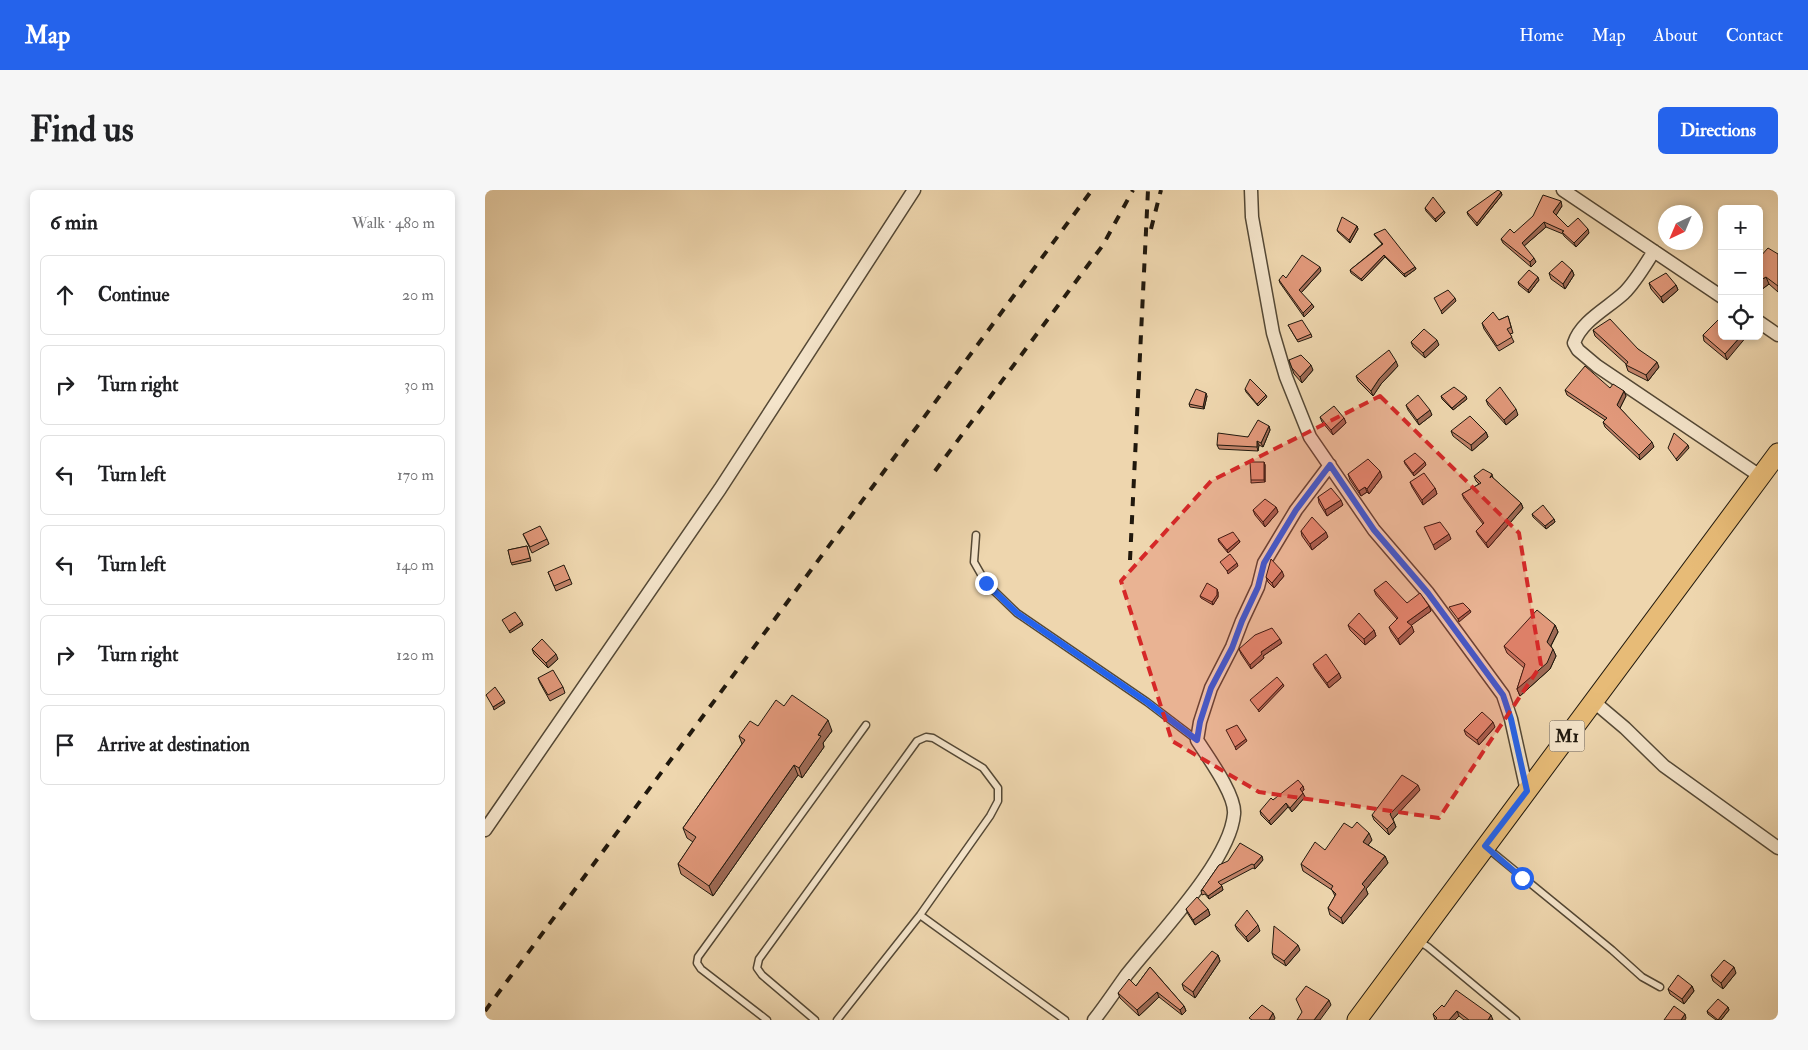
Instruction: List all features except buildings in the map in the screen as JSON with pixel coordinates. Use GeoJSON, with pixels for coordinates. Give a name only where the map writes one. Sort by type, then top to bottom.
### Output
{"type":"FeatureCollection","features":[{"type":"Feature","properties":{"kind":"main road","name":"M1"},"geometry":{"type":"LineString","coordinates":[[1357,1020],[1778,453]]}},
{"type":"Feature","properties":{"kind":"street"},"geometry":{"type":"LineString","coordinates":[[485,830],[720,489],[914,190]]}},
{"type":"Feature","properties":{"kind":"street"},"geometry":{"type":"LineString","coordinates":[[1251,190],[1252,217],[1273,333],[1286,377],[1310,437],[1374,530],[1428,593],[1503,695],[1511,719],[1527,791]]}},
{"type":"Feature","properties":{"kind":"street"},"geometry":{"type":"LineString","coordinates":[[1563,190],[1719,295]]}},
{"type":"Feature","properties":{"kind":"street"},"geometry":{"type":"LineString","coordinates":[[1654,251],[1624,292],[1577,335],[1574,343],[1578,350],[1597,366],[1760,476]]}},
{"type":"Feature","properties":{"kind":"street"},"geometry":{"type":"LineString","coordinates":[[1763,325],[1778,335]]}},
{"type":"Feature","properties":{"kind":"street"},"geometry":{"type":"LineString","coordinates":[[1095,1020],[1125,977],[1198,887],[1224,846],[1235,813],[1224,782],[1197,740],[1200,722],[1211,688],[1232,648],[1258,587],[1264,563],[1296,510],[1330,465]]}},
{"type":"Feature","properties":{"kind":"street"},"geometry":{"type":"LineString","coordinates":[[1593,701],[1625,728],[1664,766],[1778,848]]}},
{"type":"Feature","properties":{"kind":"lane"},"geometry":{"type":"LineString","coordinates":[[976,535],[974,562],[986,583],[1017,613],[1147,702],[1197,740]]}},
{"type":"Feature","properties":{"kind":"lane"},"geometry":{"type":"LineString","coordinates":[[767,1020],[701,969],[697,964],[698,957],[866,725]]}},
{"type":"Feature","properties":{"kind":"lane"},"geometry":{"type":"LineString","coordinates":[[815,1020],[763,975],[757,968],[759,959],[917,741],[926,737],[933,738],[983,768],[998,788],[998,801],[990,816],[920,915],[837,1020]]}},
{"type":"Feature","properties":{"kind":"lane"},"geometry":{"type":"LineString","coordinates":[[1485,846],[1612,950],[1642,977],[1660,987]]}},
{"type":"Feature","properties":{"kind":"lane"},"geometry":{"type":"LineString","coordinates":[[920,915],[1065,1020]]}},
{"type":"Feature","properties":{"kind":"lane"},"geometry":{"type":"LineString","coordinates":[[1416,940],[1428,947],[1516,1020]]}},
{"type":"Feature","properties":{"kind":"highlighted area"},"geometry":{"type":"Polygon","coordinates":[[[1380,396],[1519,533],[1541,665],[1439,818],[1259,792],[1172,741],[1121,581],[1211,481],[1380,396]]]}},
{"type":"Feature","properties":{"kind":"railway"},"geometry":{"type":"LineString","coordinates":[[485,1011],[1092,190]]}},
{"type":"Feature","properties":{"kind":"railway"},"geometry":{"type":"LineString","coordinates":[[935,471],[1103,245],[1133,190]]}},
{"type":"Feature","properties":{"kind":"railway"},"geometry":{"type":"LineString","coordinates":[[1130,560],[1148,190]]}},
{"type":"Feature","properties":{"kind":"railway"},"geometry":{"type":"LineString","coordinates":[[1151,229],[1161,190]]}},
{"type":"Feature","properties":{"kind":"route"},"geometry":{"type":"LineString","coordinates":[[986,583],[1017,613],[1147,702],[1197,740],[1200,722],[1211,688],[1225,664],[1258,587],[1264,563],[1296,510],[1330,465],[1374,530],[1428,593],[1503,695],[1511,719],[1519,762],[1527,791],[1485,846],[1522,878]]}}]}
